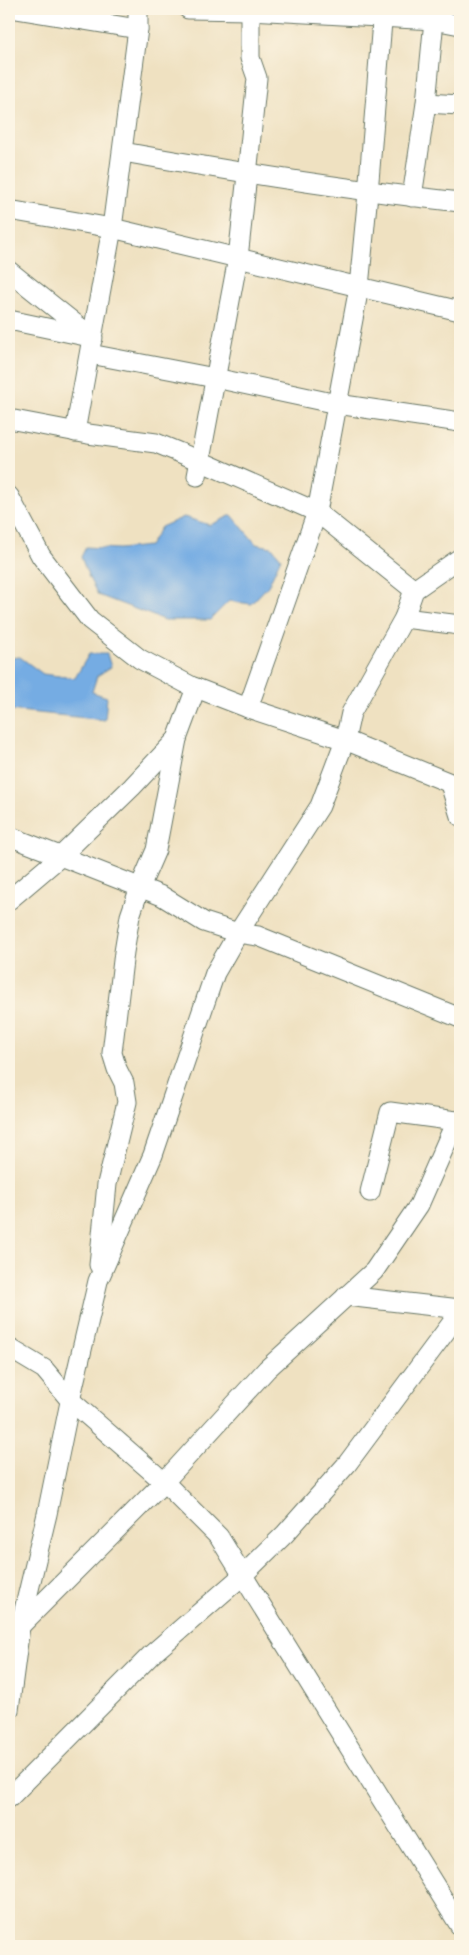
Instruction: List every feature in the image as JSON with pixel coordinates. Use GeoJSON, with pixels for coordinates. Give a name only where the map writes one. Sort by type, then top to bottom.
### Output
{"type":"FeatureCollection","features":[{"type":"Feature","properties":{"kind":"street"},"geometry":{"type":"LineString","coordinates":[[16,9],[138,29]]}},
{"type":"Feature","properties":{"kind":"street"},"geometry":{"type":"LineString","coordinates":[[75,432],[112,228],[138,29],[138,9]]}},
{"type":"Feature","properties":{"kind":"street"},"geometry":{"type":"LineString","coordinates":[[188,9],[382,13],[460,24]]}},
{"type":"Feature","properties":{"kind":"street"},"geometry":{"type":"LineString","coordinates":[[199,468],[238,258],[248,175],[258,78],[250,58],[250,10]]}},
{"type":"Feature","properties":{"kind":"street"},"geometry":{"type":"LineString","coordinates":[[248,708],[318,512],[359,287],[382,13]]}},
{"type":"Feature","properties":{"kind":"street"},"geometry":{"type":"LineString","coordinates":[[412,197],[426,103],[434,20]]}},
{"type":"Feature","properties":{"kind":"street"},"geometry":{"type":"LineString","coordinates":[[426,103],[460,105]]}},
{"type":"Feature","properties":{"kind":"street"},"geometry":{"type":"LineString","coordinates":[[123,152],[248,175],[368,192],[460,202]]}},
{"type":"Feature","properties":{"kind":"street"},"geometry":{"type":"LineString","coordinates":[[9,210],[112,228],[460,311]]}},
{"type":"Feature","properties":{"kind":"street"},"geometry":{"type":"LineString","coordinates":[[9,271],[92,346]]}},
{"type":"Feature","properties":{"kind":"street"},"geometry":{"type":"LineString","coordinates":[[9,320],[92,346],[216,378],[337,404],[460,422]]}},
{"type":"Feature","properties":{"kind":"street"},"geometry":{"type":"LineString","coordinates":[[9,419],[75,432],[156,443],[199,468],[318,512],[414,590]]}},
{"type":"Feature","properties":{"kind":"street"},"geometry":{"type":"LineString","coordinates":[[9,496],[41,556],[90,620],[140,659],[196,688],[248,708],[345,740],[455,786],[460,816]]}},
{"type":"Feature","properties":{"kind":"street"},"geometry":{"type":"LineString","coordinates":[[98,1281],[153,1155],[215,973],[238,933],[320,806],[345,740],[351,713],[404,618],[414,590],[460,558]]}},
{"type":"Feature","properties":{"kind":"street"},"geometry":{"type":"LineString","coordinates":[[404,618],[460,625]]}},
{"type":"Feature","properties":{"kind":"street"},"geometry":{"type":"LineString","coordinates":[[9,1710],[14,1632],[47,1514],[70,1400],[98,1281],[107,1184],[127,1102],[124,1083],[112,1053],[130,916],[156,850],[177,739],[196,688]]}},
{"type":"Feature","properties":{"kind":"street"},"geometry":{"type":"LineString","coordinates":[[9,900],[60,856],[132,788],[177,739]]}},
{"type":"Feature","properties":{"kind":"street"},"geometry":{"type":"LineString","coordinates":[[9,836],[162,896],[204,922],[238,933],[258,936],[460,1018]]}},
{"type":"Feature","properties":{"kind":"street"},"geometry":{"type":"LineString","coordinates":[[14,1632],[164,1482],[266,1369],[374,1270],[419,1205],[458,1121],[390,1112],[370,1192]]}},
{"type":"Feature","properties":{"kind":"street"},"geometry":{"type":"LineString","coordinates":[[9,1798],[151,1654],[242,1576],[285,1534],[347,1464],[460,1311],[346,1296]]}},
{"type":"Feature","properties":{"kind":"street"},"geometry":{"type":"LineString","coordinates":[[9,1348],[44,1369],[70,1400],[164,1482],[219,1536],[460,1926]]}},
{"type":"Feature","properties":{"kind":"water"},"geometry":{"type":"Polygon","coordinates":[[[232,515],[256,544],[272,547],[281,558],[268,586],[251,604],[229,601],[210,620],[164,620],[98,595],[81,557],[86,547],[119,549],[149,546],[161,527],[184,517],[210,525],[232,515]]]}},
{"type":"Feature","properties":{"kind":"water"},"geometry":{"type":"Polygon","coordinates":[[[89,654],[107,654],[111,667],[97,676],[92,692],[107,697],[105,720],[9,710],[9,658],[20,657],[43,674],[75,678],[89,654]]]}}]}
